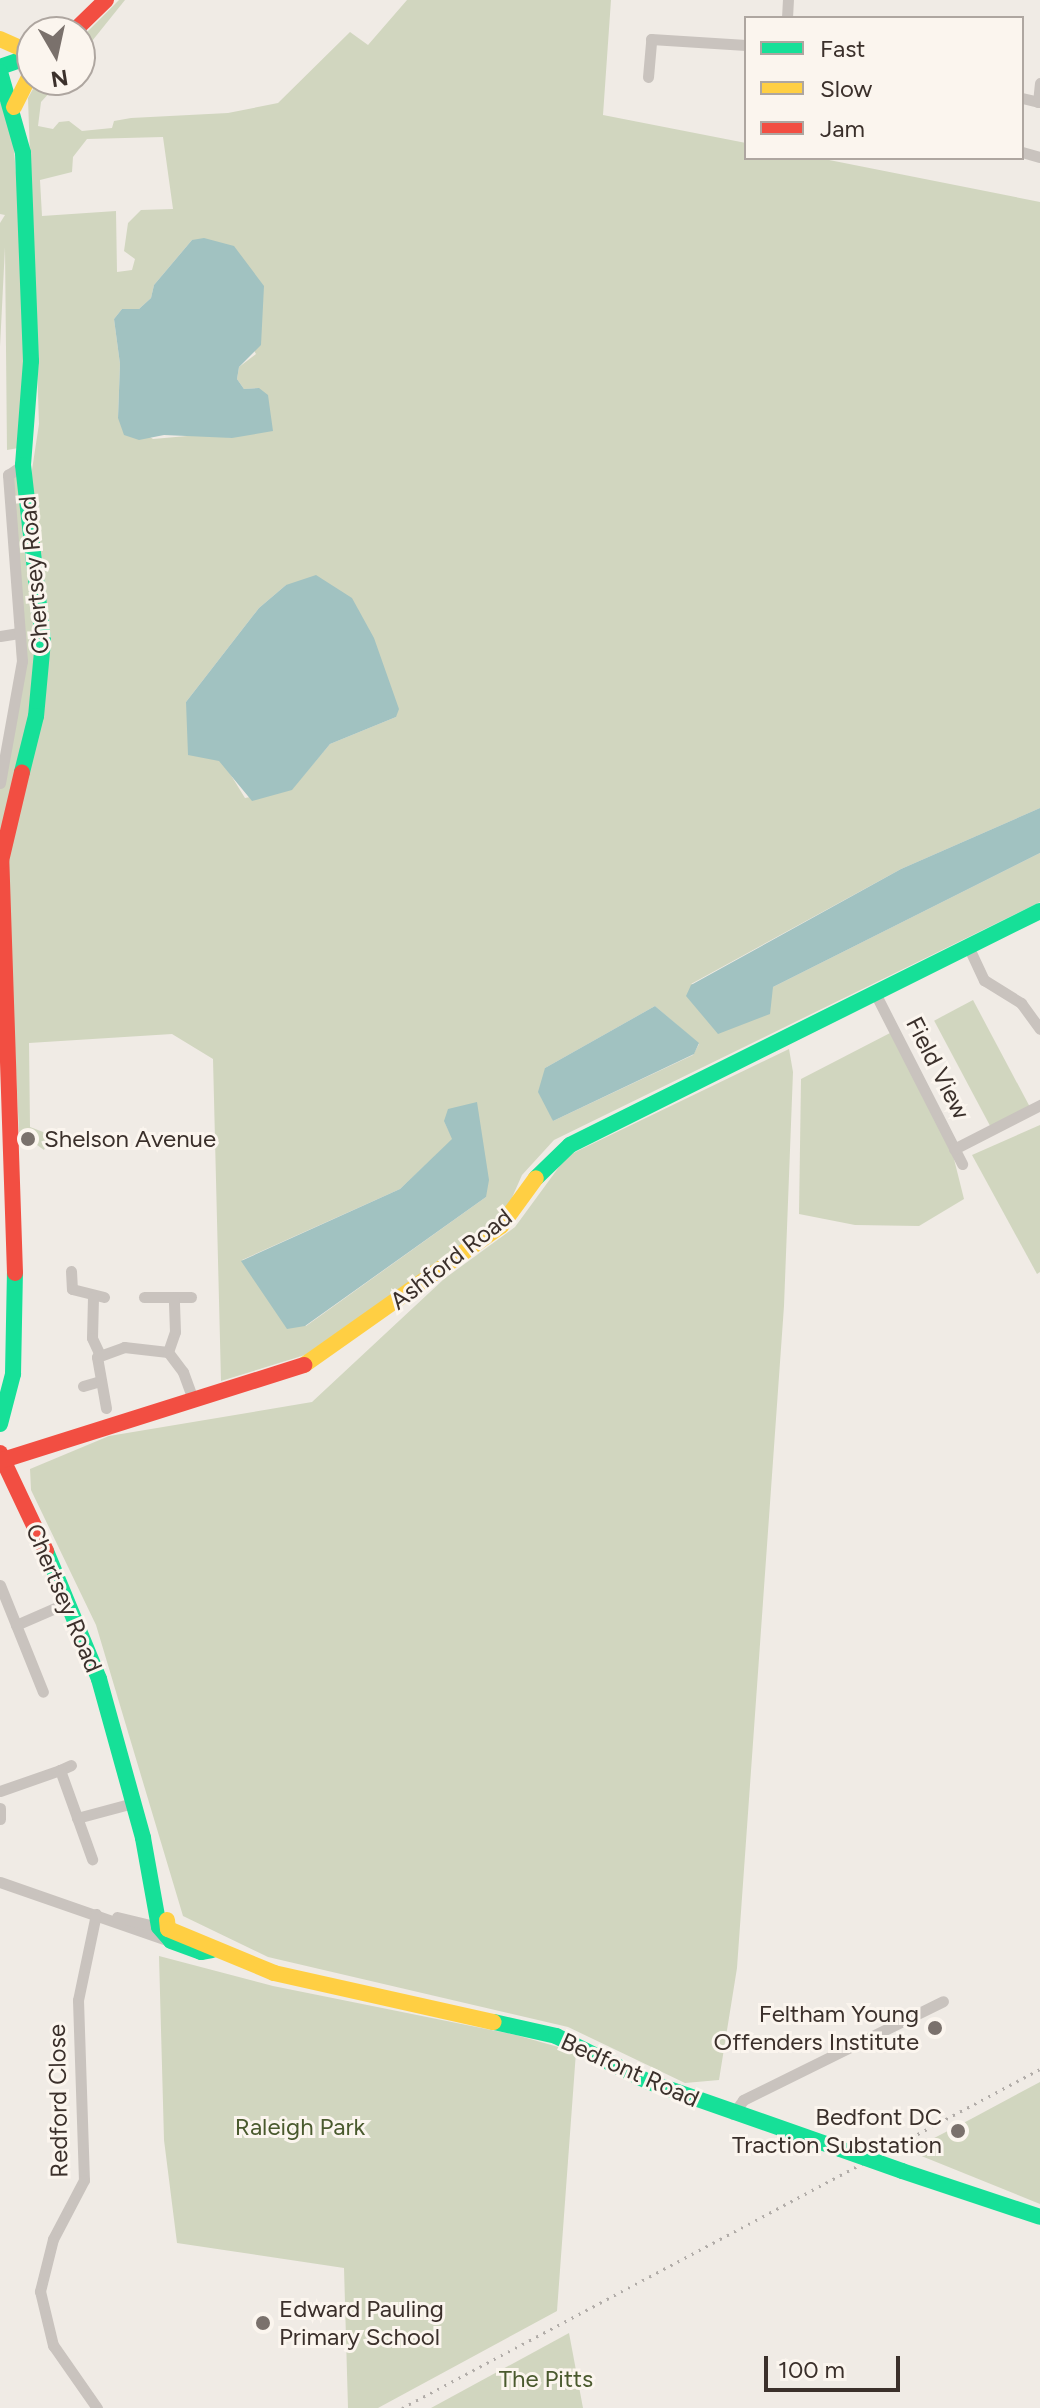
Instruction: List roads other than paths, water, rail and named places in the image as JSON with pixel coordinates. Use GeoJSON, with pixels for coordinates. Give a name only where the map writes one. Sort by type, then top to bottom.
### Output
{"type":"FeatureCollection","features":[{"type":"Feature","properties":{"kind":"main road"},"geometry":{"type":"LineString","coordinates":[[90,16],[106,0]]}},
{"type":"Feature","properties":{"kind":"main road","name":"Chertsey Road"},"geometry":{"type":"LineString","coordinates":[[0,70],[14,107],[23,153],[31,361],[23,465],[43,641],[35,724],[1,861],[13,1374],[0,1424]]}},
{"type":"Feature","properties":{"kind":"main road"},"geometry":{"type":"LineString","coordinates":[[14,107],[20,96]]}},
{"type":"Feature","properties":{"kind":"main road","name":"Ashford Road"},"geometry":{"type":"LineString","coordinates":[[1,1458],[308,1364],[501,1226],[558,1152],[1040,911]]}},
{"type":"Feature","properties":{"kind":"main road","name":"Chertsey Road"},"geometry":{"type":"LineString","coordinates":[[1,1458],[69,1602],[99,1679],[143,1838],[159,1880],[163,1933]]}},
{"type":"Feature","properties":{"kind":"main road","name":"Bedfont Road"},"geometry":{"type":"LineString","coordinates":[[163,1933],[204,1941],[212,1950],[274,1973],[556,2036],[649,2082],[733,2114],[1040,2217]]}},
{"type":"Feature","properties":{"kind":"street"},"geometry":{"type":"LineString","coordinates":[[648,77],[651,39],[744,45]]}},
{"type":"Feature","properties":{"kind":"street"},"geometry":{"type":"LineString","coordinates":[[1039,102],[1040,83]]}},
{"type":"Feature","properties":{"kind":"street","name":"Chertsey Road"},"geometry":{"type":"LineString","coordinates":[[0,783],[22,680],[7,498],[8,475],[23,465]]}},
{"type":"Feature","properties":{"kind":"street"},"geometry":{"type":"LineString","coordinates":[[0,636],[19,633]]}},
{"type":"Feature","properties":{"kind":"street"},"geometry":{"type":"LineString","coordinates":[[968,946],[984,980],[1021,1003],[1040,1029]]}},
{"type":"Feature","properties":{"kind":"street","name":"Field View"},"geometry":{"type":"LineString","coordinates":[[875,993],[962,1164]]}},
{"type":"Feature","properties":{"kind":"street"},"geometry":{"type":"LineString","coordinates":[[954,1149],[1040,1105]]}},
{"type":"Feature","properties":{"kind":"street"},"geometry":{"type":"LineString","coordinates":[[71,1271],[72,1289],[98,1297],[92,1338],[99,1353],[100,1381],[106,1408]]}},
{"type":"Feature","properties":{"kind":"street"},"geometry":{"type":"LineString","coordinates":[[144,1297],[191,1297]]}},
{"type":"Feature","properties":{"kind":"street"},"geometry":{"type":"LineString","coordinates":[[168,1352],[175,1332],[174,1297]]}},
{"type":"Feature","properties":{"kind":"street"},"geometry":{"type":"LineString","coordinates":[[99,1353],[142,1346],[168,1352],[183,1372],[193,1400]]}},
{"type":"Feature","properties":{"kind":"street"},"geometry":{"type":"LineString","coordinates":[[83,1386],[100,1381]]}},
{"type":"Feature","properties":{"kind":"street"},"geometry":{"type":"LineString","coordinates":[[0,1585],[43,1692]]}},
{"type":"Feature","properties":{"kind":"street"},"geometry":{"type":"LineString","coordinates":[[16,1625],[69,1602]]}},
{"type":"Feature","properties":{"kind":"street"},"geometry":{"type":"LineString","coordinates":[[0,1791],[66,1768],[77,1818],[92,1859]]}},
{"type":"Feature","properties":{"kind":"street"},"geometry":{"type":"LineString","coordinates":[[77,1818],[133,1803]]}},
{"type":"Feature","properties":{"kind":"street"},"geometry":{"type":"LineString","coordinates":[[0,1808],[0,1819]]}},
{"type":"Feature","properties":{"kind":"street","name":"Bedfont Road"},"geometry":{"type":"LineString","coordinates":[[0,1882],[163,1933]]}},
{"type":"Feature","properties":{"kind":"street","name":"Redford Close"},"geometry":{"type":"LineString","coordinates":[[97,2408],[53,2345],[40,2291],[53,2239],[84,2180],[78,2000],[98,1915]]}},
{"type":"Feature","properties":{"kind":"street"},"geometry":{"type":"LineString","coordinates":[[733,2114],[750,2097],[943,2001]]}},
{"type":"Feature","properties":{"kind":"water"},"geometry":{"type":"Polygon","coordinates":[[[204,238],[234,246],[264,286],[261,345],[239,367],[237,379],[244,389],[259,388],[268,395],[273,431],[232,438],[164,435],[139,440],[124,435],[118,418],[120,364],[114,319],[122,309],[139,309],[151,298],[154,285],[192,240],[204,238]]]}},
{"type":"Feature","properties":{"kind":"water"},"geometry":{"type":"Polygon","coordinates":[[[316,575],[352,598],[374,638],[399,709],[396,717],[330,744],[292,790],[252,801],[219,761],[188,755],[186,702],[259,608],[286,585],[316,575]]]}},
{"type":"Feature","properties":{"kind":"water"},"geometry":{"type":"Polygon","coordinates":[[[1040,808],[1040,853],[773,987],[770,1014],[718,1034],[686,996],[691,985],[901,869],[1040,808]]]}},
{"type":"Feature","properties":{"kind":"water"},"geometry":{"type":"Polygon","coordinates":[[[655,1006],[699,1043],[694,1054],[553,1121],[538,1092],[545,1068],[655,1006]]]}},
{"type":"Feature","properties":{"kind":"water"},"geometry":{"type":"Polygon","coordinates":[[[477,1102],[489,1180],[486,1197],[305,1326],[287,1329],[241,1261],[400,1189],[452,1139],[444,1121],[448,1109],[477,1102]]]}},
{"type":"Feature","properties":{"kind":"railway"},"geometry":{"type":"LineString","coordinates":[[402,2408],[1040,2069]]}},
{"type":"Feature","properties":{"kind":"place","name":"Shelson Avenue"},"geometry":{"type":"Point","coordinates":[28,1139]}},
{"type":"Feature","properties":{"kind":"place","name":"Feltham Young Offenders Institute"},"geometry":{"type":"Point","coordinates":[935,2028]}},
{"type":"Feature","properties":{"kind":"place","name":"Bedfont DC Traction Substation"},"geometry":{"type":"Point","coordinates":[958,2131]}},
{"type":"Feature","properties":{"kind":"place","name":"Edward Pauling Primary School"},"geometry":{"type":"Point","coordinates":[263,2323]}},
{"type":"Feature","properties":{"kind":"park label","name":"Raleigh Park"},"geometry":{"type":"Point","coordinates":[300,2127]}},
{"type":"Feature","properties":{"kind":"park label","name":"The Pitts"},"geometry":{"type":"Point","coordinates":[546,2379]}}]}
